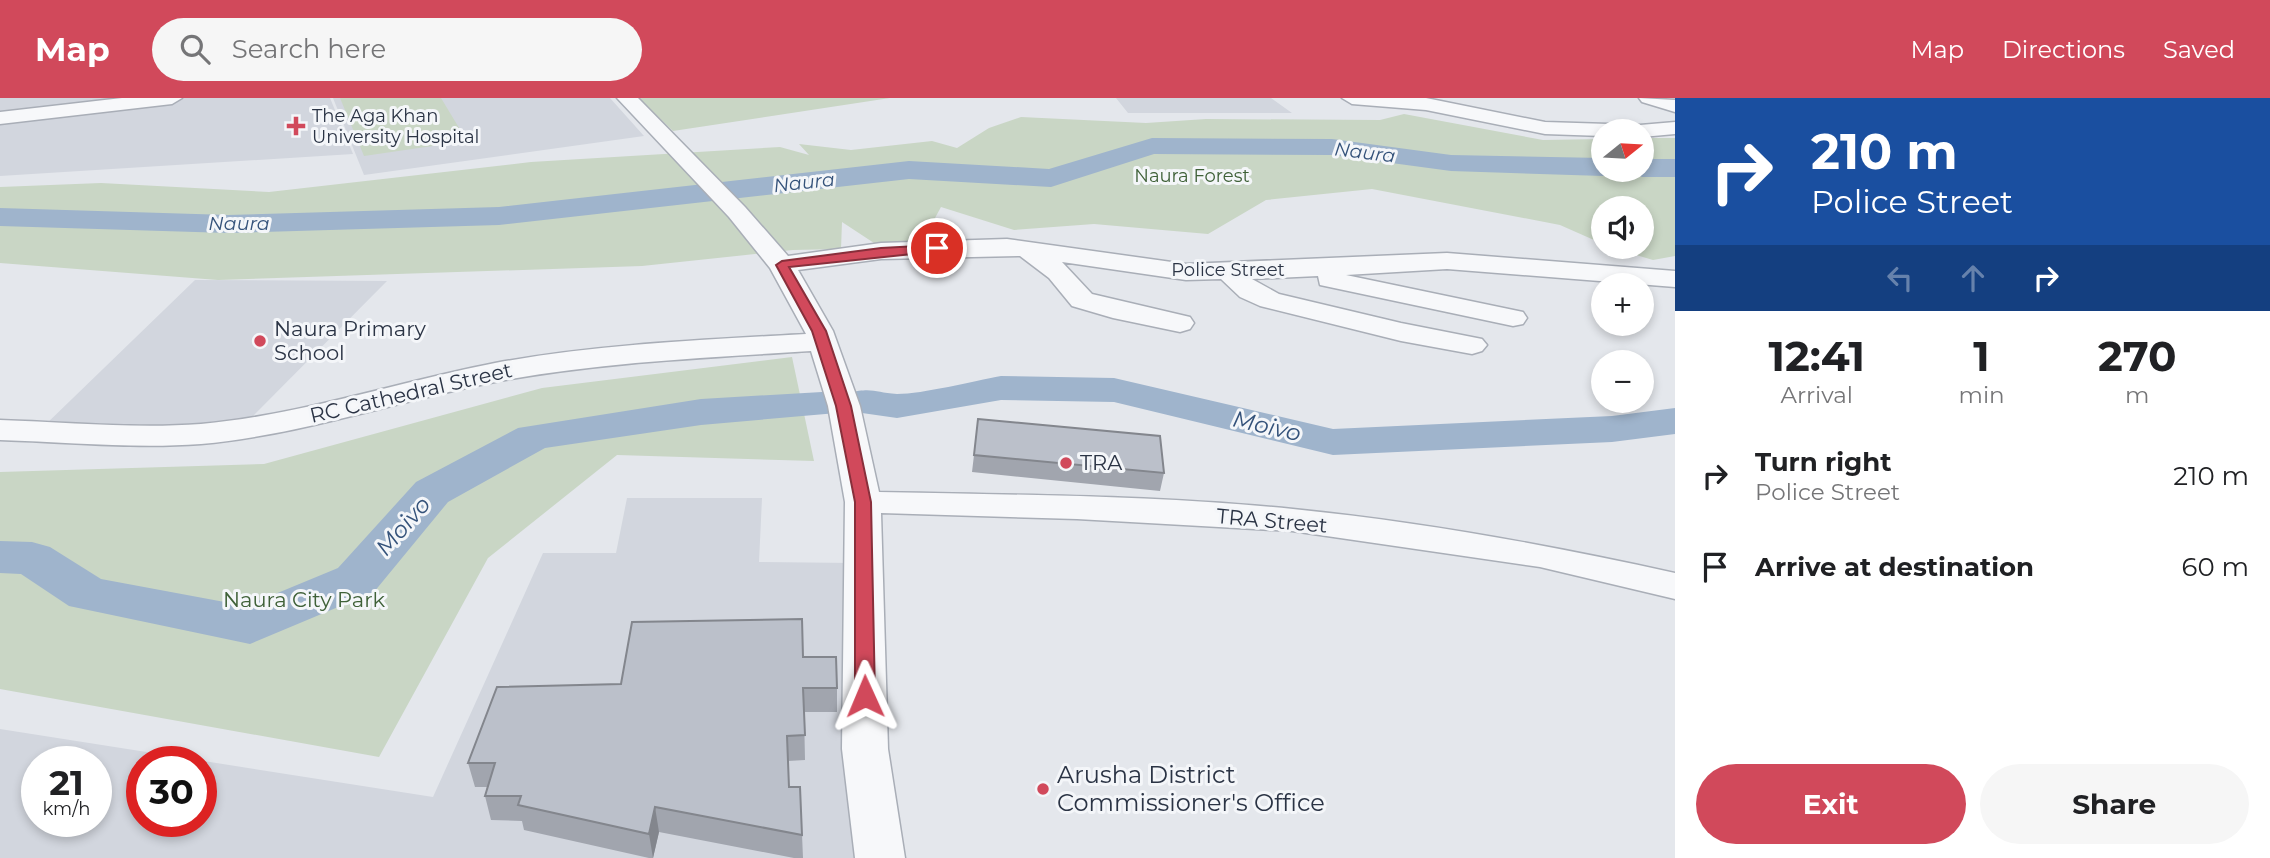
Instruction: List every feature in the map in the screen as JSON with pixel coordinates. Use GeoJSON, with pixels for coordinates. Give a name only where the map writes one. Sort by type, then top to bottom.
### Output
{"type":"FeatureCollection","features":[{"type":"Feature","properties":{"kind":"street"},"geometry":{"type":"LineString","coordinates":[[0,118],[86,103],[172,98]]}},
{"type":"Feature","properties":{"kind":"street"},"geometry":{"type":"LineString","coordinates":[[627,98],[737,212],[782,265],[822,342],[844,406],[863,502],[866,749],[880,858]]}},
{"type":"Feature","properties":{"kind":"street"},"geometry":{"type":"LineString","coordinates":[[1352,98],[1419,101],[1545,128],[1640,131],[1675,128]]}},
{"type":"Feature","properties":{"kind":"street"},"geometry":{"type":"LineString","coordinates":[[1649,98],[1675,106]]}},
{"type":"Feature","properties":{"kind":"street","name":"Police Street"},"geometry":{"type":"LineString","coordinates":[[782,265],[881,251],[964,247],[1025,248],[1163,271],[1291,270],[1447,261],[1675,279]]}},
{"type":"Feature","properties":{"kind":"street"},"geometry":{"type":"LineString","coordinates":[[1025,248],[1058,272],[1082,300],[1112,310],[1180,323]]}},
{"type":"Feature","properties":{"kind":"street"},"geometry":{"type":"LineString","coordinates":[[1291,270],[1513,318]]}},
{"type":"Feature","properties":{"kind":"street"},"geometry":{"type":"LineString","coordinates":[[1230,272],[1250,290],[1270,300],[1401,332],[1472,345]]}},
{"type":"Feature","properties":{"kind":"street","name":"RC Cathedral Street"},"geometry":{"type":"LineString","coordinates":[[0,429],[130,436],[226,431],[288,421],[530,366],[650,353],[822,342]]}},
{"type":"Feature","properties":{"kind":"street","name":"TRA Street"},"geometry":{"type":"LineString","coordinates":[[863,502],[1077,508],[1292,520],[1540,555],[1675,586]]}},
{"type":"Feature","properties":{"kind":"shaded area"},"geometry":{"type":"Polygon","coordinates":[[[0,98],[330,98],[353,154],[0,176],[0,98]]]}},
{"type":"Feature","properties":{"kind":"shaded area"},"geometry":{"type":"Polygon","coordinates":[[[333,98],[610,98],[644,136],[364,175],[333,98]]]}},
{"type":"Feature","properties":{"kind":"shaded area"},"geometry":{"type":"Polygon","coordinates":[[[1116,98],[1271,98],[1292,113],[1128,113],[1116,98]]]}},
{"type":"Feature","properties":{"kind":"shaded area","name":"Naura Primary School"},"geometry":{"type":"Polygon","coordinates":[[[195,280],[387,281],[249,420],[233,427],[42,428],[195,280]]]}},
{"type":"Feature","properties":{"kind":"shaded area"},"geometry":{"type":"Polygon","coordinates":[[[627,498],[762,498],[759,562],[854,563],[845,778],[855,858],[0,858],[0,729],[108,746],[21,746],[21,837],[112,837],[112,747],[126,749],[126,837],[217,837],[217,763],[433,797],[543,553],[616,553],[627,498]]]}},
{"type":"Feature","properties":{"kind":"green space"},"geometry":{"type":"Polygon","coordinates":[[[340,98],[441,98],[467,141],[364,156],[340,98]]]}},
{"type":"Feature","properties":{"kind":"green space"},"geometry":{"type":"Polygon","coordinates":[[[638,98],[890,98],[673,131],[638,98]]]}},
{"type":"Feature","properties":{"kind":"green space","name":"Naura Forest"},"geometry":{"type":"Polygon","coordinates":[[[1404,114],[1543,140],[1591,139],[1591,182],[1654,182],[1654,138],[1675,138],[1675,256],[1653,260],[1650,259],[1654,259],[1654,196],[1591,196],[1591,239],[1560,225],[1372,189],[1266,200],[1208,234],[1094,224],[1014,230],[941,207],[923,240],[874,243],[842,222],[841,249],[793,250],[642,266],[218,280],[0,263],[0,187],[101,183],[269,192],[531,162],[780,147],[809,155],[799,144],[851,150],[932,141],[957,148],[989,128],[1021,117],[1146,123],[1206,119],[1380,120],[1404,114]]]}},
{"type":"Feature","properties":{"kind":"green space","name":"Naura City Park"},"geometry":{"type":"Polygon","coordinates":[[[792,357],[814,461],[617,455],[488,558],[379,757],[0,689],[0,472],[264,464],[542,388],[792,357]]]}},
{"type":"Feature","properties":{"kind":"building"},"geometry":{"type":"Polygon","coordinates":[[[978,419],[1160,436],[1164,473],[974,455],[978,419]]]}},
{"type":"Feature","properties":{"kind":"building"},"geometry":{"type":"Polygon","coordinates":[[[802,619],[803,657],[836,657],[837,688],[803,688],[805,735],[787,736],[789,787],[800,787],[802,835],[655,807],[649,834],[518,805],[521,796],[485,796],[495,763],[468,763],[497,687],[621,684],[632,622],[802,619]]]}},
{"type":"Feature","properties":{"kind":"waterway","name":"Naura"},"geometry":{"type":"LineString","coordinates":[[0,217],[228,224],[499,216],[909,170],[1051,178],[1152,146],[1332,147],[1451,163],[1591,167]]}},
{"type":"Feature","properties":{"kind":"waterway","name":"Naura"},"geometry":{"type":"LineString","coordinates":[[1654,168],[1675,168]]}},
{"type":"Feature","properties":{"kind":"waterway","name":"Moivo"},"geometry":{"type":"LineString","coordinates":[[863,402],[877,401],[897,406],[1001,388],[1114,390],[1333,442],[1612,429],[1675,421]]}},
{"type":"Feature","properties":{"kind":"waterway","name":"Moivo"},"geometry":{"type":"LineString","coordinates":[[0,557],[32,558],[87,594],[250,625],[356,580],[432,492],[533,437],[701,412],[822,404]]}},
{"type":"Feature","properties":{"kind":"place","name":"The Aga Khan University Hospital"},"geometry":{"type":"Point","coordinates":[296,126]}},
{"type":"Feature","properties":{"kind":"place","name":"Naura Primary School"},"geometry":{"type":"Point","coordinates":[260,341]}},
{"type":"Feature","properties":{"kind":"place","name":"TRA"},"geometry":{"type":"Point","coordinates":[1066,463]}},
{"type":"Feature","properties":{"kind":"place","name":"Arusha District Commissioner's Office"},"geometry":{"type":"Point","coordinates":[1043,789]}},
{"type":"Feature","properties":{"kind":"route"},"geometry":{"type":"LineString","coordinates":[[865,696],[863,502],[844,406],[819,331],[782,265],[881,251],[937,248]]}}]}
